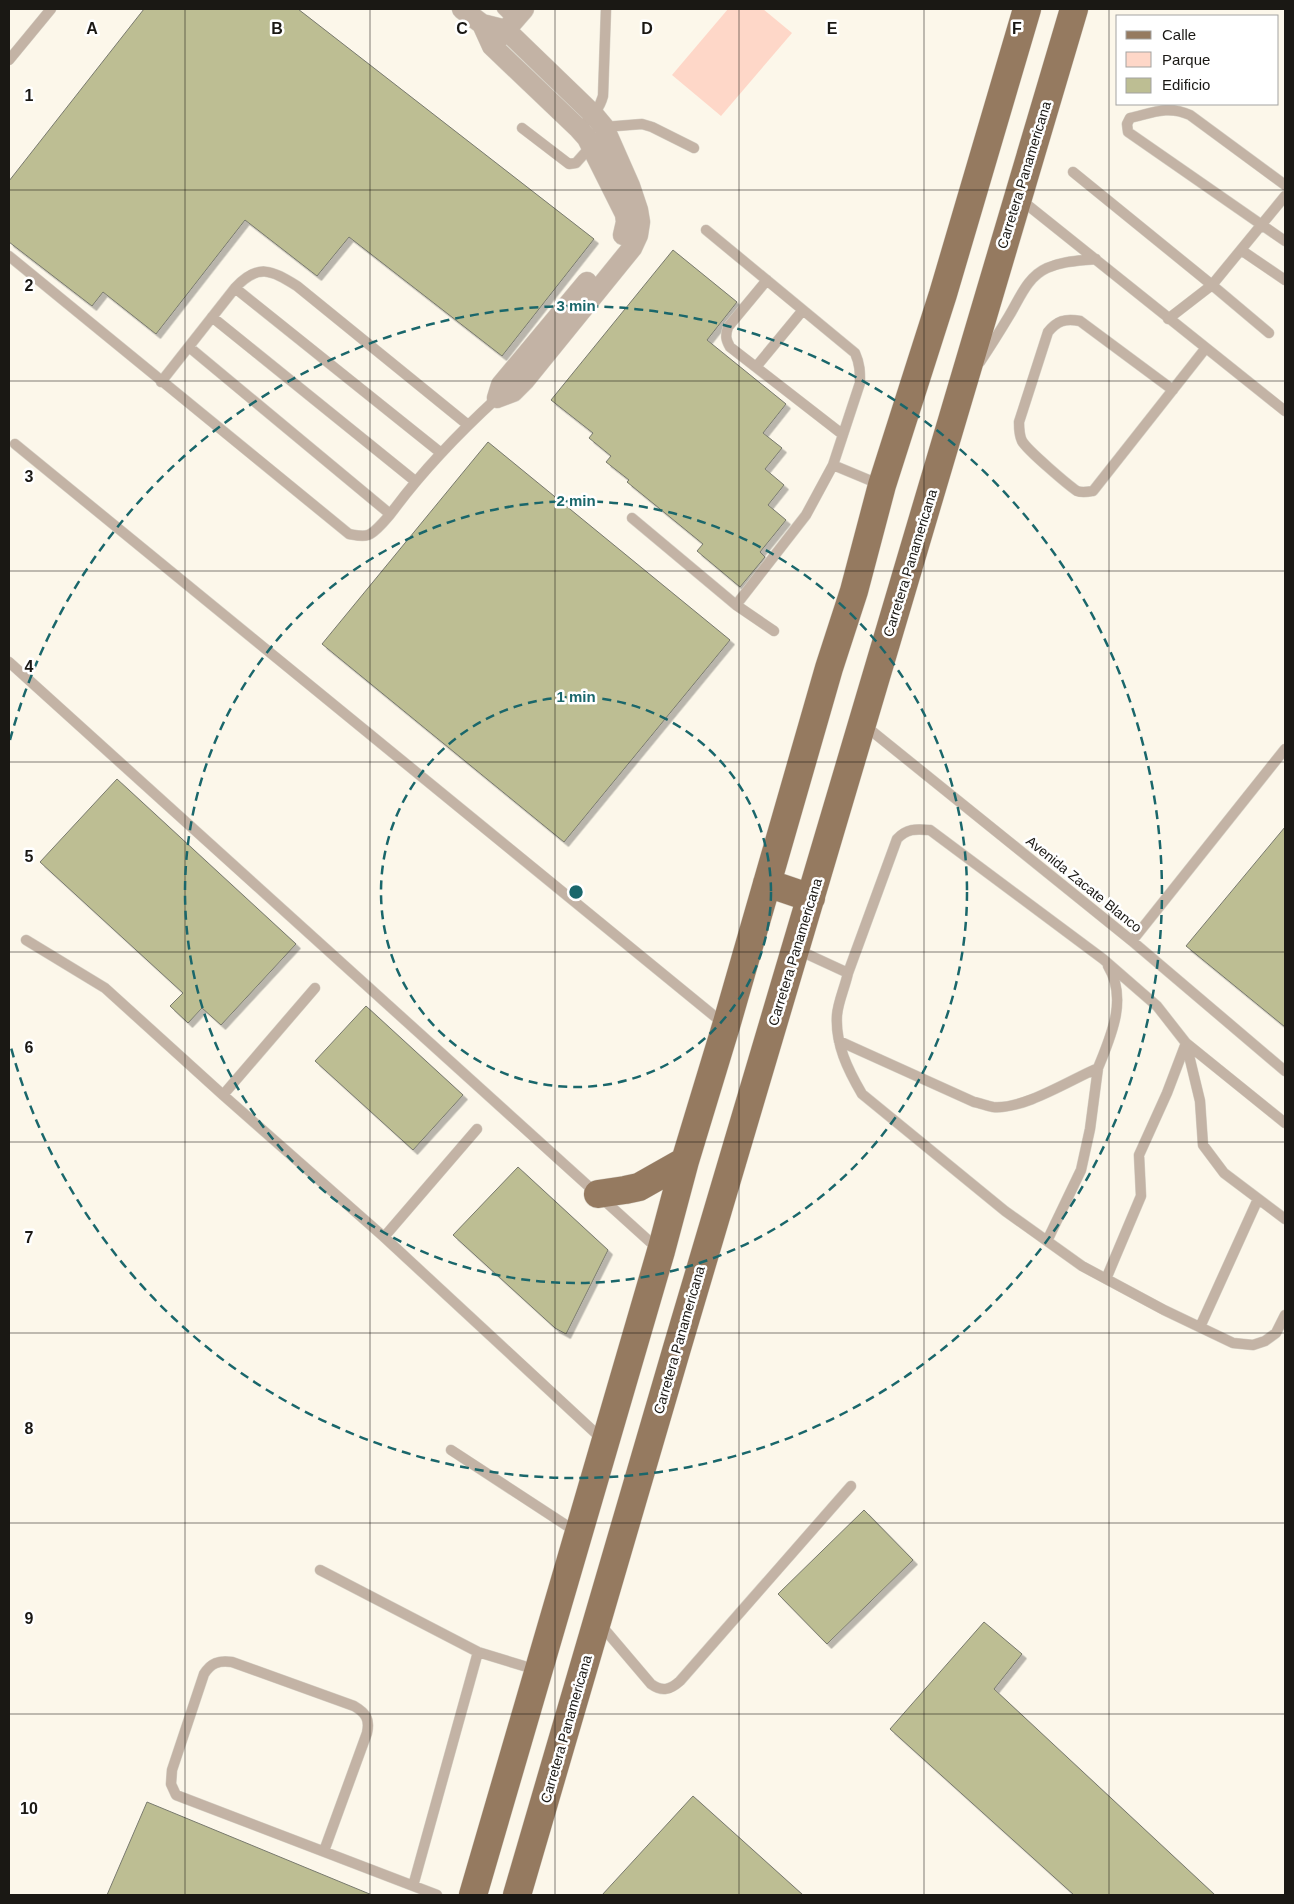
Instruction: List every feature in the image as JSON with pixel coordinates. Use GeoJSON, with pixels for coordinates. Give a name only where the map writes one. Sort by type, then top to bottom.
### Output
{"type":"FeatureCollection","features":[{"type":"Feature","properties":{"kind":"main road"},"geometry":{"type":"LineString","coordinates":[[473,1895],[661,1251],[684,1160],[726,1026],[829,668],[854,591],[882,485],[943,294],[1027,9]]}},
{"type":"Feature","properties":{"kind":"main road","name":"Carretera Panamericana"},"geometry":{"type":"LineString","coordinates":[[517,1895],[1074,9]]}},
{"type":"Feature","properties":{"kind":"main road"},"geometry":{"type":"LineString","coordinates":[[767,883],[810,898]]}},
{"type":"Feature","properties":{"kind":"main road"},"geometry":{"type":"LineString","coordinates":[[598,1194],[639,1187],[684,1160]]}},
{"type":"Feature","properties":{"kind":"street"},"geometry":{"type":"LineString","coordinates":[[462,9],[482,24],[492,46],[579,129],[591,146],[625,214],[626,222],[625,231],[620,240],[593,276],[502,385],[497,398]]}},
{"type":"Feature","properties":{"kind":"street"},"geometry":{"type":"LineString","coordinates":[[482,24],[512,17]]}},
{"type":"Feature","properties":{"kind":"street"},"geometry":{"type":"LineString","coordinates":[[497,398],[514,392],[525,380],[632,248],[638,235],[640,222],[630,186],[599,121],[512,17]]}},
{"type":"Feature","properties":{"kind":"street"},"geometry":{"type":"LineString","coordinates":[[492,46],[512,17]]}},
{"type":"Feature","properties":{"kind":"lane"},"geometry":{"type":"LineString","coordinates":[[9,60],[51,9]]}},
{"type":"Feature","properties":{"kind":"lane"},"geometry":{"type":"LineString","coordinates":[[599,121],[600,105],[603,96],[606,9]]}},
{"type":"Feature","properties":{"kind":"lane"},"geometry":{"type":"LineString","coordinates":[[1285,185],[1190,115],[1181,111],[1171,109],[1130,118],[1127,124],[1128,132],[1285,241]]}},
{"type":"Feature","properties":{"kind":"lane"},"geometry":{"type":"LineString","coordinates":[[579,129],[599,121],[642,124],[694,148]]}},
{"type":"Feature","properties":{"kind":"lane"},"geometry":{"type":"LineString","coordinates":[[522,128],[569,164],[576,163],[591,146]]}},
{"type":"Feature","properties":{"kind":"lane"},"geometry":{"type":"LineString","coordinates":[[1074,172],[1269,333]]}},
{"type":"Feature","properties":{"kind":"lane"},"geometry":{"type":"LineString","coordinates":[[1168,319],[1212,285],[1285,196]]}},
{"type":"Feature","properties":{"kind":"lane"},"geometry":{"type":"LineString","coordinates":[[1017,197],[1285,411]]}},
{"type":"Feature","properties":{"kind":"lane"},"geometry":{"type":"LineString","coordinates":[[706,230],[856,353],[860,362],[860,384],[833,465],[806,515],[736,605]]}},
{"type":"Feature","properties":{"kind":"lane"},"geometry":{"type":"LineString","coordinates":[[1241,250],[1285,280]]}},
{"type":"Feature","properties":{"kind":"lane"},"geometry":{"type":"LineString","coordinates":[[9,256],[349,534],[358,536],[369,535],[390,514],[415,480],[441,452],[497,398]]}},
{"type":"Feature","properties":{"kind":"lane"},"geometry":{"type":"LineString","coordinates":[[960,392],[1010,316],[1022,291],[1034,276],[1046,268],[1066,262],[1096,259]]}},
{"type":"Feature","properties":{"kind":"lane"},"geometry":{"type":"LineString","coordinates":[[161,382],[244,278],[252,273],[264,271],[276,273],[297,286],[468,425]]}},
{"type":"Feature","properties":{"kind":"lane"},"geometry":{"type":"LineString","coordinates":[[767,280],[728,327],[725,334],[726,341],[730,348],[842,434]]}},
{"type":"Feature","properties":{"kind":"lane"},"geometry":{"type":"LineString","coordinates":[[235,288],[441,452]]}},
{"type":"Feature","properties":{"kind":"lane"},"geometry":{"type":"LineString","coordinates":[[756,367],[803,310]]}},
{"type":"Feature","properties":{"kind":"lane"},"geometry":{"type":"LineString","coordinates":[[212,317],[415,480]]}},
{"type":"Feature","properties":{"kind":"lane"},"geometry":{"type":"LineString","coordinates":[[1173,390],[1080,321],[1070,319],[1060,321],[1053,325],[1048,332],[1019,422],[1019,432],[1023,442],[1079,492],[1086,493],[1092,491],[1173,390],[1205,349]]}},
{"type":"Feature","properties":{"kind":"lane"},"geometry":{"type":"LineString","coordinates":[[189,347],[390,514]]}},
{"type":"Feature","properties":{"kind":"lane"},"geometry":{"type":"LineString","coordinates":[[15,444],[726,1026]]}},
{"type":"Feature","properties":{"kind":"lane"},"geometry":{"type":"LineString","coordinates":[[833,465],[882,485]]}},
{"type":"Feature","properties":{"kind":"lane"},"geometry":{"type":"LineString","coordinates":[[632,518],[736,605],[774,631]]}},
{"type":"Feature","properties":{"kind":"lane"},"geometry":{"type":"LineString","coordinates":[[9,662],[661,1251]]}},
{"type":"Feature","properties":{"kind":"lane","name":"Avenida Zacate Blanco"},"geometry":{"type":"LineString","coordinates":[[862,723],[1132,941],[1285,1071]]}},
{"type":"Feature","properties":{"kind":"lane"},"geometry":{"type":"LineString","coordinates":[[1132,941],[1285,749]]}},
{"type":"Feature","properties":{"kind":"lane"},"geometry":{"type":"LineString","coordinates":[[1285,1124],[1186,1043],[1157,1006],[1103,959],[930,830],[915,828],[903,832],[897,839],[848,973],[837,1015],[839,1041],[849,1071],[862,1094],[1005,1211],[1082,1266],[1106,1279],[1233,1343],[1253,1345],[1265,1341],[1276,1333],[1285,1315]]}},
{"type":"Feature","properties":{"kind":"lane"},"geometry":{"type":"LineString","coordinates":[[26,940],[105,988],[384,1237],[605,1442]]}},
{"type":"Feature","properties":{"kind":"lane"},"geometry":{"type":"LineString","coordinates":[[795,949],[848,973]]}},
{"type":"Feature","properties":{"kind":"lane"},"geometry":{"type":"LineString","coordinates":[[1047,1241],[1080,1170],[1090,1129],[1098,1068],[1116,1021],[1117,996],[1112,974],[1103,959]]}},
{"type":"Feature","properties":{"kind":"lane"},"geometry":{"type":"LineString","coordinates":[[223,1095],[315,988]]}},
{"type":"Feature","properties":{"kind":"lane"},"geometry":{"type":"LineString","coordinates":[[839,1041],[974,1102],[992,1107],[1023,1103],[1098,1068]]}},
{"type":"Feature","properties":{"kind":"lane"},"geometry":{"type":"LineString","coordinates":[[1186,1043],[1200,1101],[1203,1145],[1224,1173],[1285,1219]]}},
{"type":"Feature","properties":{"kind":"lane"},"geometry":{"type":"LineString","coordinates":[[1106,1279],[1140,1196],[1139,1155],[1167,1093],[1186,1043]]}},
{"type":"Feature","properties":{"kind":"lane"},"geometry":{"type":"LineString","coordinates":[[384,1237],[477,1129]]}},
{"type":"Feature","properties":{"kind":"lane"},"geometry":{"type":"LineString","coordinates":[[1200,1327],[1258,1199]]}},
{"type":"Feature","properties":{"kind":"lane"},"geometry":{"type":"LineString","coordinates":[[451,1450],[578,1534]]}},
{"type":"Feature","properties":{"kind":"lane"},"geometry":{"type":"LineString","coordinates":[[597,1621],[650,1684],[657,1689],[665,1690],[673,1687],[851,1486]]}},
{"type":"Feature","properties":{"kind":"lane"},"geometry":{"type":"LineString","coordinates":[[320,1570],[478,1652],[538,1670]]}},
{"type":"Feature","properties":{"kind":"lane"},"geometry":{"type":"LineString","coordinates":[[413,1886],[478,1652]]}},
{"type":"Feature","properties":{"kind":"lane"},"geometry":{"type":"LineString","coordinates":[[324,1851],[367,1733],[369,1724],[364,1711],[242,1666],[224,1661],[208,1667],[172,1770],[170,1784],[176,1795],[437,1895]]}},
{"type":"Feature","properties":{"kind":"green space"},"geometry":{"type":"Polygon","coordinates":[[[728,9],[763,9],[792,33],[721,116],[672,75],[728,9]]]}},
{"type":"Feature","properties":{"kind":"building"},"geometry":{"type":"Polygon","coordinates":[[[144,9],[298,9],[594,239],[502,356],[349,237],[317,276],[245,220],[156,334],[103,292],[92,306],[9,242],[9,181],[144,9]]]}},
{"type":"Feature","properties":{"kind":"building"},"geometry":{"type":"Polygon","coordinates":[[[673,250],[737,302],[707,340],[786,404],[763,433],[782,448],[765,469],[784,485],[768,505],[786,520],[760,552],[765,557],[740,587],[697,551],[703,544],[627,482],[629,480],[606,462],[611,456],[589,438],[593,433],[551,400],[673,250]]]}},
{"type":"Feature","properties":{"kind":"building"},"geometry":{"type":"Polygon","coordinates":[[[488,442],[730,640],[564,842],[322,644],[488,442]]]}},
{"type":"Feature","properties":{"kind":"building"},"geometry":{"type":"Polygon","coordinates":[[[117,779],[296,944],[221,1025],[202,1008],[188,1023],[170,1006],[183,993],[40,862],[117,779]]]}},
{"type":"Feature","properties":{"kind":"building"},"geometry":{"type":"Polygon","coordinates":[[[1285,827],[1285,1027],[1186,946],[1285,827]]]}},
{"type":"Feature","properties":{"kind":"building"},"geometry":{"type":"Polygon","coordinates":[[[366,1006],[463,1095],[413,1150],[315,1061],[366,1006]]]}},
{"type":"Feature","properties":{"kind":"building"},"geometry":{"type":"Polygon","coordinates":[[[518,1167],[608,1250],[566,1334],[555,1328],[453,1235],[518,1167]]]}},
{"type":"Feature","properties":{"kind":"building"},"geometry":{"type":"Polygon","coordinates":[[[864,1510],[913,1560],[827,1644],[778,1594],[864,1510]]]}},
{"type":"Feature","properties":{"kind":"building"},"geometry":{"type":"Polygon","coordinates":[[[984,1622],[1022,1654],[994,1689],[1215,1895],[1074,1895],[890,1729],[984,1622]]]}},
{"type":"Feature","properties":{"kind":"building"},"geometry":{"type":"Polygon","coordinates":[[[693,1796],[803,1895],[602,1895],[693,1796]]]}},
{"type":"Feature","properties":{"kind":"building"},"geometry":{"type":"Polygon","coordinates":[[[147,1802],[372,1895],[107,1895],[147,1802]]]}}]}
